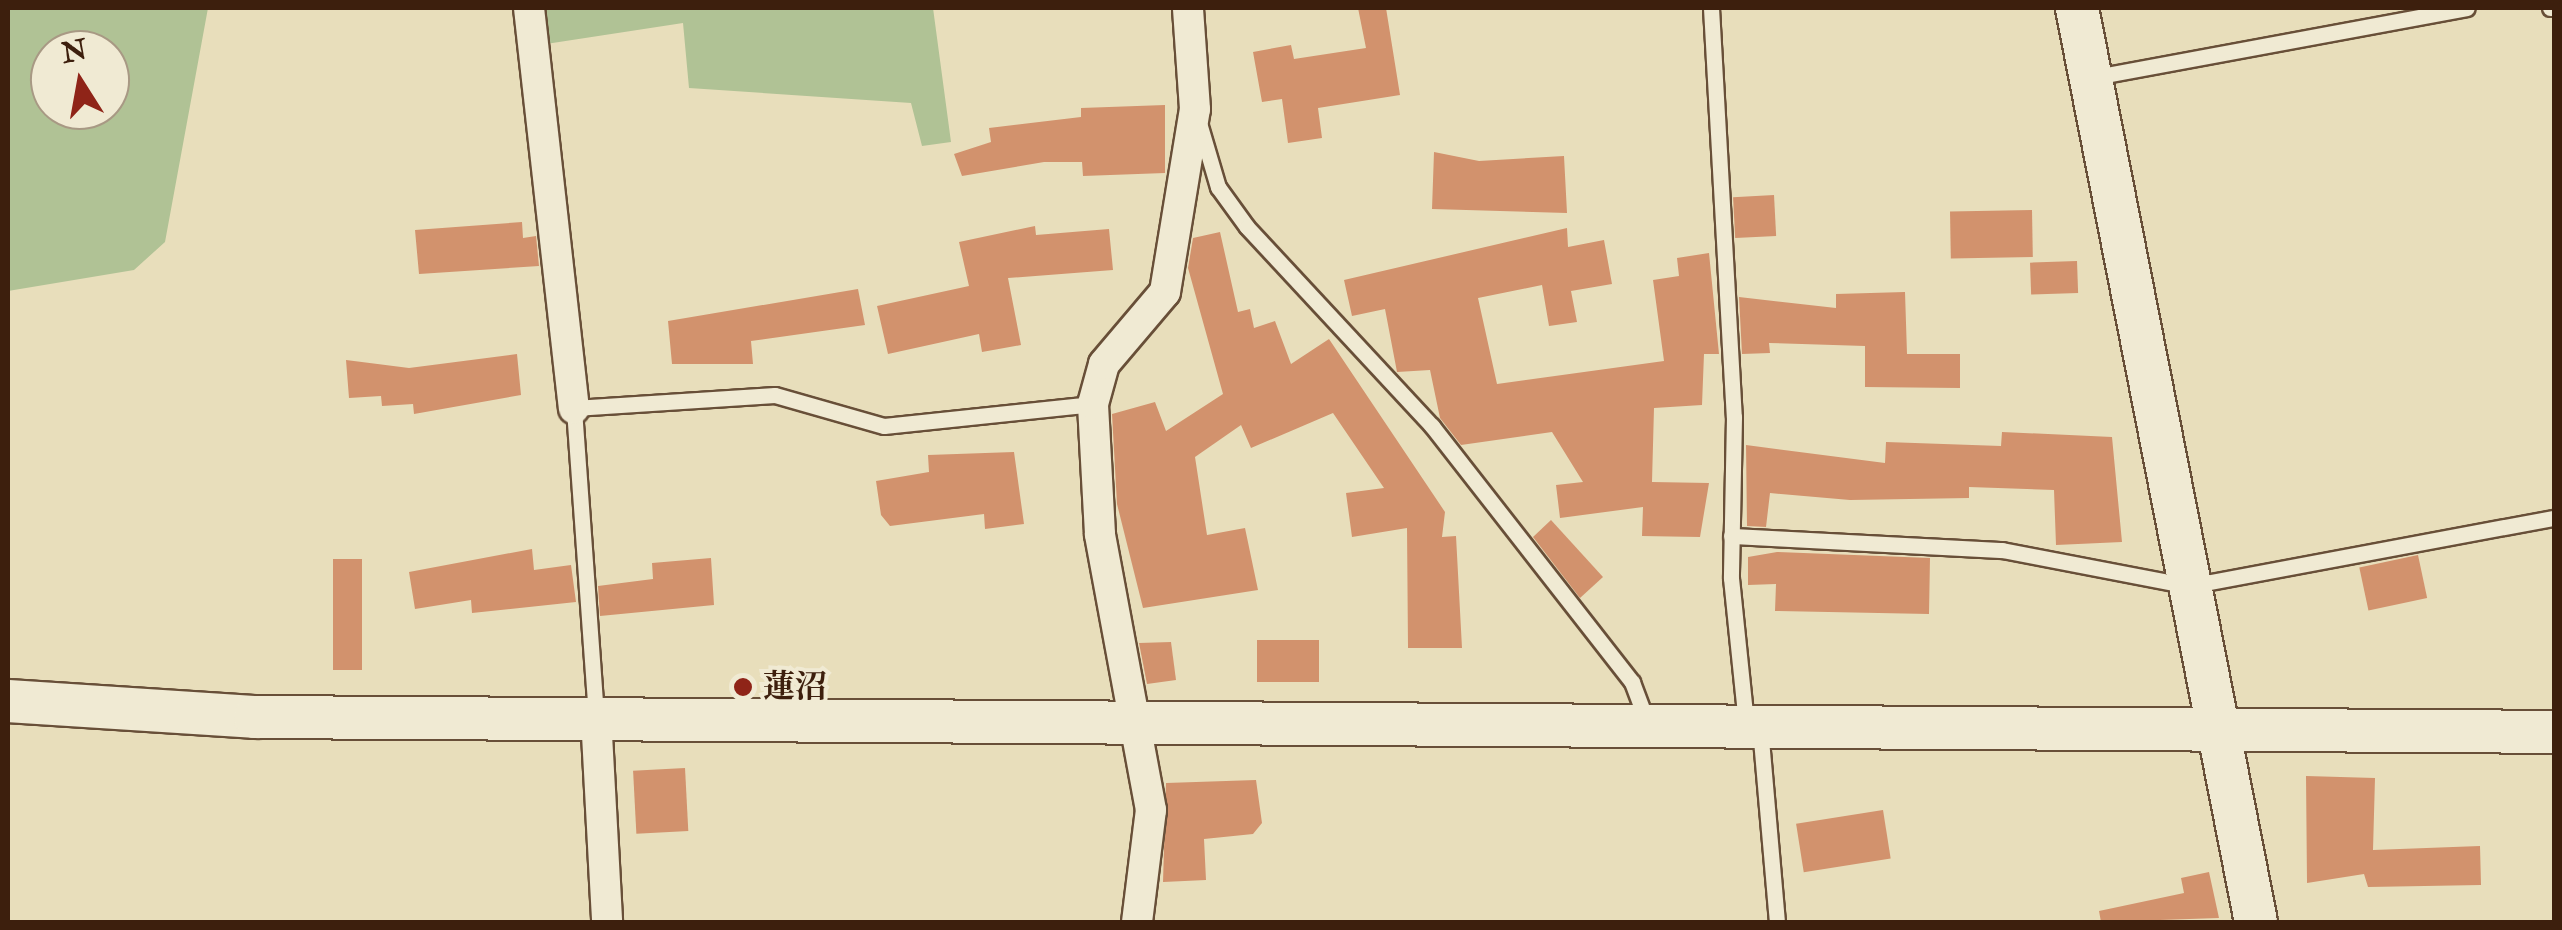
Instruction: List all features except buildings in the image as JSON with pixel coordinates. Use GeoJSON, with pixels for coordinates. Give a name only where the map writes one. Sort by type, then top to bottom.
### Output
{"type":"FeatureCollection","features":[{"type":"Feature","properties":{"kind":"street"},"geometry":{"type":"LineString","coordinates":[[529,8],[574,408]]}},
{"type":"Feature","properties":{"kind":"street"},"geometry":{"type":"LineString","coordinates":[[1137,922],[1151,810],[1090,458],[1093,404],[1104,364],[1165,292],[1195,109],[1188,8]]}},
{"type":"Feature","properties":{"kind":"street"},"geometry":{"type":"LineString","coordinates":[[2077,8],[2256,922]]}},
{"type":"Feature","properties":{"kind":"street"},"geometry":{"type":"LineString","coordinates":[[8,701],[255,716],[1753,724],[2217,733],[2554,732]]}},
{"type":"Feature","properties":{"kind":"street"},"geometry":{"type":"LineString","coordinates":[[596,716],[607,922]]}},
{"type":"Feature","properties":{"kind":"lane"},"geometry":{"type":"LineString","coordinates":[[1710,8],[1734,417],[1731,536],[1777,922]]}},
{"type":"Feature","properties":{"kind":"lane"},"geometry":{"type":"LineString","coordinates":[[2091,77],[2467,8]]}},
{"type":"Feature","properties":{"kind":"lane"},"geometry":{"type":"LineString","coordinates":[[1195,109],[1218,186],[1247,227],[1432,426],[1632,682],[1648,726]]}},
{"type":"Feature","properties":{"kind":"lane"},"geometry":{"type":"LineString","coordinates":[[596,716],[574,408],[774,395],[884,426],[1093,404]]}},
{"type":"Feature","properties":{"kind":"lane"},"geometry":{"type":"LineString","coordinates":[[1731,536],[2002,550],[2189,586],[2554,518]]}},
{"type":"Feature","properties":{"kind":"green space"},"geometry":{"type":"Polygon","coordinates":[[[8,8],[208,8],[165,242],[134,270],[8,291],[8,8]]]}},
{"type":"Feature","properties":{"kind":"green space"},"geometry":{"type":"Polygon","coordinates":[[[542,8],[933,8],[951,142],[922,146],[911,103],[689,88],[683,23],[546,44],[542,8]]]}},
{"type":"Feature","properties":{"kind":"place","name":"蓮沼"},"geometry":{"type":"Point","coordinates":[743,687]}}]}
